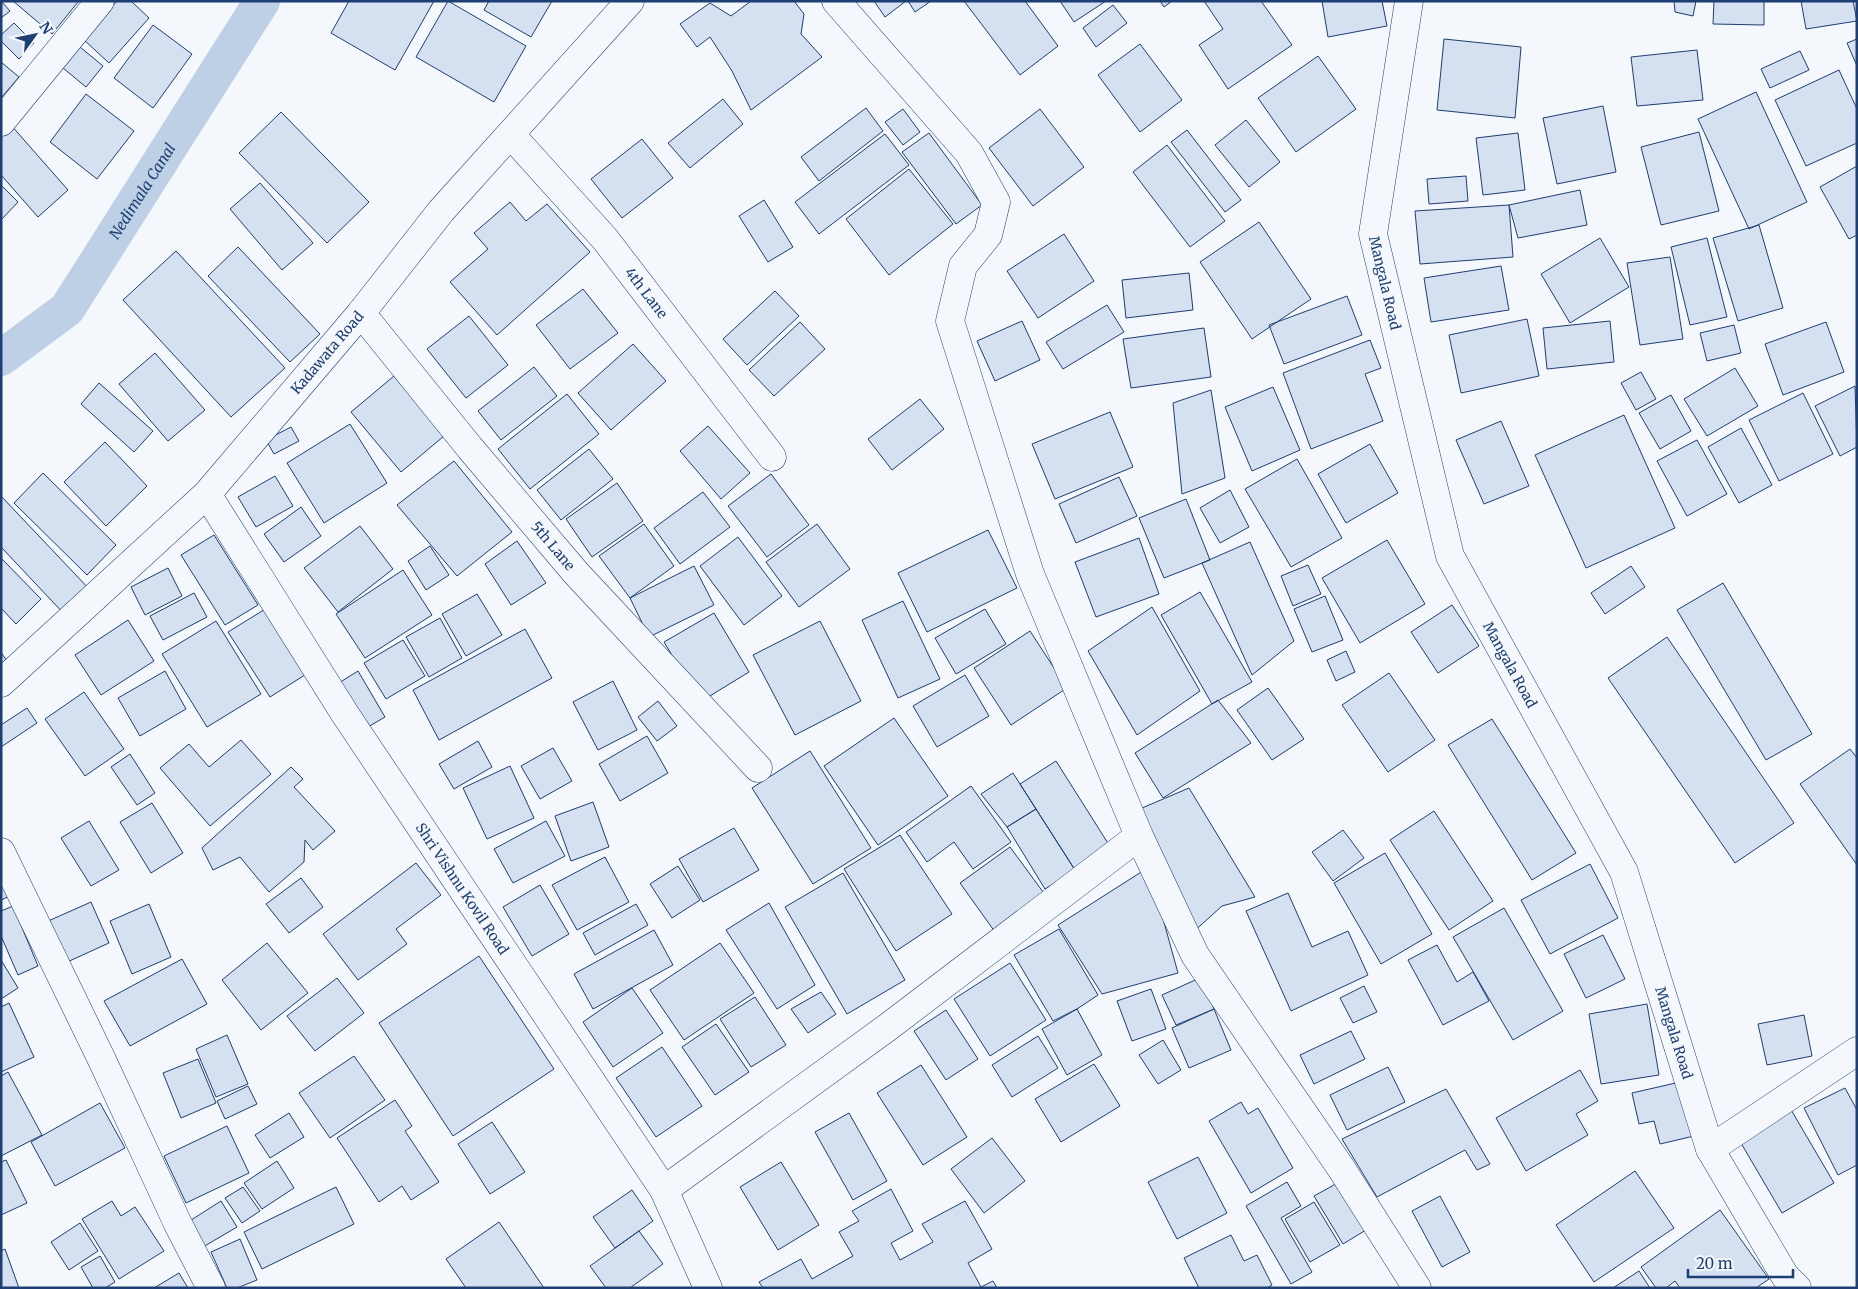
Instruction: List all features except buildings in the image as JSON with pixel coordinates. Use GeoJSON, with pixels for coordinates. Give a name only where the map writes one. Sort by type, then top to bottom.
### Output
{"type":"FeatureCollection","features":[{"type":"Feature","properties":{"kind":"street"},"geometry":{"type":"LineString","coordinates":[[1,122],[100,1]]}},
{"type":"Feature","properties":{"kind":"street","name":"Kadawata Road"},"geometry":{"type":"LineString","coordinates":[[1,683],[207,494],[361,313],[441,211],[630,1]]}},
{"type":"Feature","properties":{"kind":"street"},"geometry":{"type":"LineString","coordinates":[[836,1],[968,154],[996,202],[988,235],[963,266],[950,321],[1030,574],[1138,836],[1195,955],[1341,1168],[1417,1288]]}},
{"type":"Feature","properties":{"kind":"street","name":"Mangala Road"},"geometry":{"type":"LineString","coordinates":[[1409,1],[1374,234],[1450,556],[1624,872],[1710,1149],[1785,1276],[1797,1288]]}},
{"type":"Feature","properties":{"kind":"street","name":"4th Lane"},"geometry":{"type":"LineString","coordinates":[[511,134],[605,238],[772,457]]}},
{"type":"Feature","properties":{"kind":"street","name":"5th Lane"},"geometry":{"type":"LineString","coordinates":[[361,313],[470,448],[576,573],[758,768]]}},
{"type":"Feature","properties":{"kind":"street","name":"Shri Vishnu Kovil Road"},"geometry":{"type":"LineString","coordinates":[[207,494],[345,714],[664,1190],[708,1288]]}},
{"type":"Feature","properties":{"kind":"street"},"geometry":{"type":"LineString","coordinates":[[664,1190],[888,1027],[1138,836]]}},
{"type":"Feature","properties":{"kind":"street"},"geometry":{"type":"LineString","coordinates":[[1,852],[102,1060],[178,1224],[211,1288]]}},
{"type":"Feature","properties":{"kind":"street"},"geometry":{"type":"LineString","coordinates":[[1710,1149],[1857,1051]]}},
{"type":"Feature","properties":{"kind":"waterway","name":"Nedimala Canal"},"geometry":{"type":"LineString","coordinates":[[1,358],[67,309],[262,1]]}}]}
